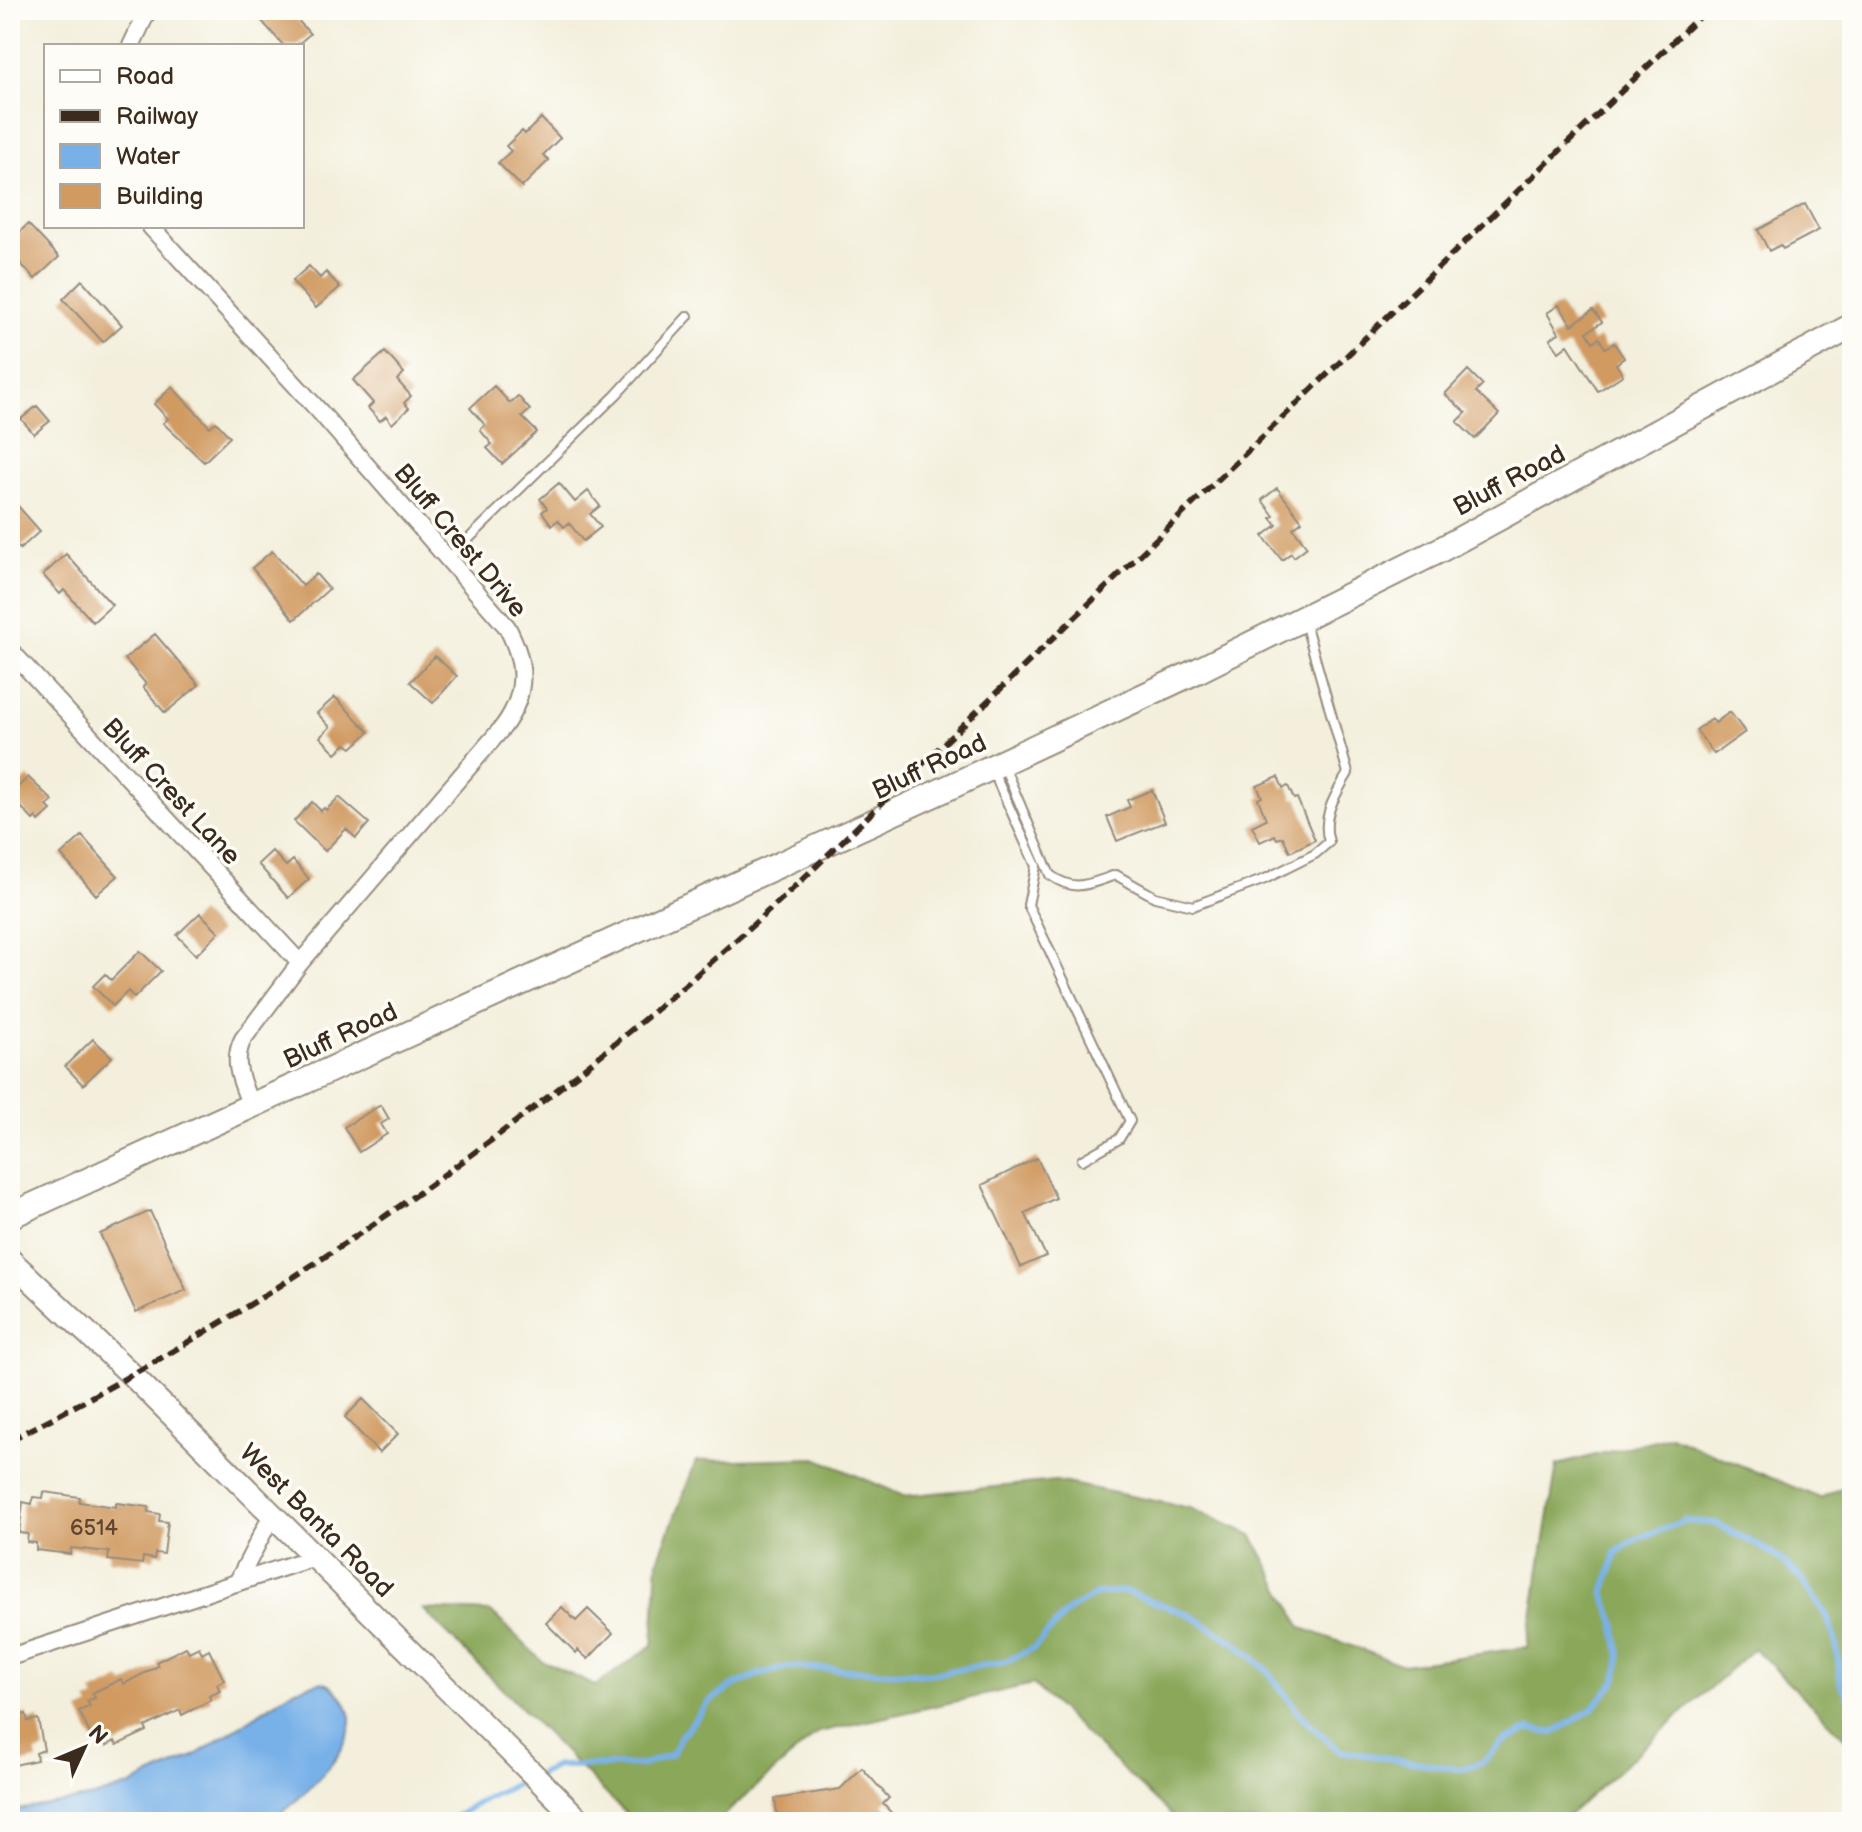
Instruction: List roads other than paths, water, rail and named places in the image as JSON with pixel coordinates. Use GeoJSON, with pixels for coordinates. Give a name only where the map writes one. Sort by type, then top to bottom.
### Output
{"type":"FeatureCollection","features":[{"type":"Feature","properties":{"kind":"main road","name":"Bluff Road"},"geometry":{"type":"LineString","coordinates":[[10,1216],[997,765],[1304,618],[1440,550],[1852,326]]}},
{"type":"Feature","properties":{"kind":"street"},"geometry":{"type":"LineString","coordinates":[[132,44],[148,10]]}},
{"type":"Feature","properties":{"kind":"street","name":"Bluff Crest Drive"},"geometry":{"type":"LineString","coordinates":[[152,228],[321,413],[507,627],[520,653],[522,673],[517,703],[503,727],[300,963],[238,1049],[237,1070],[251,1106]]}},
{"type":"Feature","properties":{"kind":"street","name":"Bluff Crest Lane"},"geometry":{"type":"LineString","coordinates":[[10,650],[300,963]]}},
{"type":"Feature","properties":{"kind":"street","name":"West Banta Road"},"geometry":{"type":"LineString","coordinates":[[10,1260],[126,1368],[579,1820]]}},
{"type":"Feature","properties":{"kind":"street"},"geometry":{"type":"LineString","coordinates":[[237,1583],[272,1515]]}},
{"type":"Feature","properties":{"kind":"street"},"geometry":{"type":"LineString","coordinates":[[10,1657],[315,1557]]}},
{"type":"Feature","properties":{"kind":"lane"},"geometry":{"type":"LineString","coordinates":[[448,559],[616,395],[688,316]]}},
{"type":"Feature","properties":{"kind":"lane"},"geometry":{"type":"LineString","coordinates":[[997,765],[1050,875],[1065,886],[1080,886],[1116,875],[1155,897],[1193,906],[1265,879],[1315,854],[1329,842],[1325,827],[1331,803],[1348,773],[1304,618]]}},
{"type":"Feature","properties":{"kind":"lane"},"geometry":{"type":"LineString","coordinates":[[997,765],[1036,866],[1028,905],[1130,1121],[1119,1139],[1082,1160]]}},
{"type":"Feature","properties":{"kind":"water"},"geometry":{"type":"Polygon","coordinates":[[[321,1682],[334,1689],[344,1701],[351,1716],[349,1733],[333,1763],[307,1791],[268,1822],[10,1822],[10,1811],[94,1797],[131,1785],[194,1756],[296,1689],[321,1682]]]}},
{"type":"Feature","properties":{"kind":"waterway"},"geometry":{"type":"LineString","coordinates":[[540,1774],[557,1766],[642,1765],[672,1754],[680,1737],[709,1702],[757,1675],[788,1667],[929,1674],[1005,1662],[1034,1648],[1070,1609],[1097,1594],[1124,1591],[1188,1614],[1236,1643],[1266,1669],[1303,1718],[1340,1751],[1460,1769],[1483,1762],[1503,1742],[1530,1729],[1553,1733],[1591,1710],[1616,1681],[1620,1657],[1615,1622],[1604,1594],[1616,1553],[1634,1540],[1684,1521],[1715,1523],[1772,1553],[1799,1576],[1826,1614],[1836,1643],[1841,1685],[1852,1702]]}},
{"type":"Feature","properties":{"kind":"waterway"},"geometry":{"type":"LineString","coordinates":[[446,1822],[488,1797],[530,1778]]}},
{"type":"Feature","properties":{"kind":"railway"},"geometry":{"type":"LineString","coordinates":[[10,1440],[224,1321],[327,1255],[427,1187],[621,1039],[805,877],[1706,10]]}}]}
